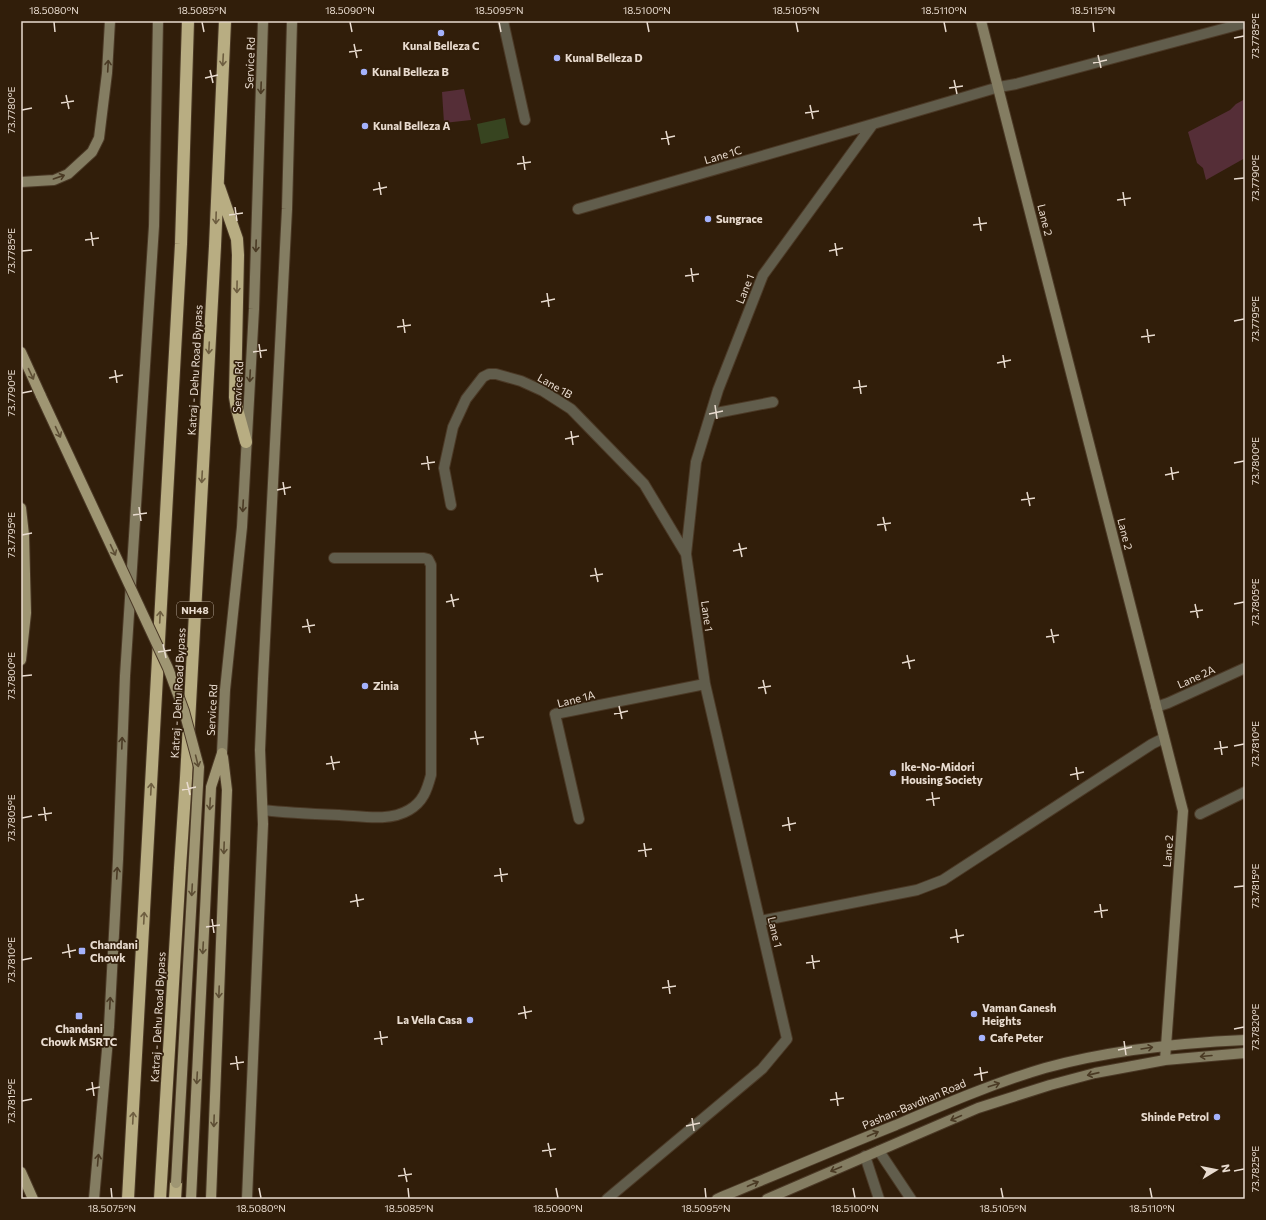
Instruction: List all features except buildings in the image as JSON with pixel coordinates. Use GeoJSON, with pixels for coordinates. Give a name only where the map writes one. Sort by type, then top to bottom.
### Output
{"type":"FeatureCollection","features":[{"type":"Feature","properties":{"kind":"highway","name":"Katraj - Dehu Road Bypass"},"geometry":{"type":"LineString","coordinates":[[128,1199],[180,260],[188,21]]}},
{"type":"Feature","properties":{"kind":"highway","name":"Katraj - Dehu Road Bypass"},"geometry":{"type":"LineString","coordinates":[[160,1199],[186,778],[215,246],[225,21]]}},
{"type":"Feature","properties":{"kind":"highway"},"geometry":{"type":"LineString","coordinates":[[217,182],[237,238],[238,255],[235,397],[246,442]]}},
{"type":"Feature","properties":{"kind":"highway"},"geometry":{"type":"LineString","coordinates":[[175,1199],[176,1183]]}},
{"type":"Feature","properties":{"kind":"main road"},"geometry":{"type":"LineString","coordinates":[[21,352],[168,668],[184,711],[199,767],[176,1183]]}},
{"type":"Feature","properties":{"kind":"main road"},"geometry":{"type":"LineString","coordinates":[[21,508],[24,535],[26,613],[21,660]]}},
{"type":"Feature","properties":{"kind":"main road"},"geometry":{"type":"LineString","coordinates":[[191,1199],[211,787],[222,753]]}},
{"type":"Feature","properties":{"kind":"main road"},"geometry":{"type":"LineString","coordinates":[[211,1199],[227,790],[222,753]]}},
{"type":"Feature","properties":{"kind":"main road"},"geometry":{"type":"LineString","coordinates":[[21,1172],[33,1199]]}},
{"type":"Feature","properties":{"kind":"street"},"geometry":{"type":"LineString","coordinates":[[21,182],[54,180],[68,174],[92,152],[99,138],[107,73],[110,21]]}},
{"type":"Feature","properties":{"kind":"street"},"geometry":{"type":"LineString","coordinates":[[94,1199],[109,1027],[118,859],[125,676],[154,226],[158,21]]}},
{"type":"Feature","properties":{"kind":"street","name":"Service Rd"},"geometry":{"type":"LineString","coordinates":[[222,753],[225,690],[242,527],[254,309],[263,21]]}},
{"type":"Feature","properties":{"kind":"street"},"geometry":{"type":"LineString","coordinates":[[247,1199],[263,824],[260,750],[262,679],[287,209],[292,21]]}},
{"type":"Feature","properties":{"kind":"street"},"geometry":{"type":"LineString","coordinates":[[503,21],[525,120]]}},
{"type":"Feature","properties":{"kind":"street","name":"Lane 2"},"geometry":{"type":"LineString","coordinates":[[981,21],[1183,811],[1165,1060]]}},
{"type":"Feature","properties":{"kind":"street"},"geometry":{"type":"LineString","coordinates":[[873,124],[999,87],[1016,84],[1245,23]]}},
{"type":"Feature","properties":{"kind":"street","name":"Lane 1C"},"geometry":{"type":"LineString","coordinates":[[578,209],[873,124]]}},
{"type":"Feature","properties":{"kind":"street","name":"Lane 1"},"geometry":{"type":"LineString","coordinates":[[607,1199],[762,1069],[787,1039],[705,684],[686,554],[696,462],[718,390],[763,275],[873,124]]}},
{"type":"Feature","properties":{"kind":"street","name":"Lane 1B"},"geometry":{"type":"LineString","coordinates":[[451,505],[444,468],[453,427],[466,399],[483,377],[489,374],[496,374],[521,381],[543,391],[571,409],[644,484],[686,554]]}},
{"type":"Feature","properties":{"kind":"street"},"geometry":{"type":"LineString","coordinates":[[711,414],[773,402]]}},
{"type":"Feature","properties":{"kind":"street"},"geometry":{"type":"LineString","coordinates":[[262,810],[374,817],[392,816],[408,810],[422,800],[428,787],[431,775],[430,562],[424,558],[334,558]]}},
{"type":"Feature","properties":{"kind":"street","name":"Lane 2A"},"geometry":{"type":"LineString","coordinates":[[1156,707],[1245,668]]}},
{"type":"Feature","properties":{"kind":"street","name":"Lane 1A"},"geometry":{"type":"LineString","coordinates":[[579,818],[555,714],[705,684]]}},
{"type":"Feature","properties":{"kind":"street"},"geometry":{"type":"LineString","coordinates":[[760,921],[917,890],[943,880],[1152,744],[1164,738]]}},
{"type":"Feature","properties":{"kind":"street"},"geometry":{"type":"LineString","coordinates":[[1200,814],[1245,792]]}},
{"type":"Feature","properties":{"kind":"street","name":"Pashan-Bavdhan Road"},"geometry":{"type":"LineString","coordinates":[[717,1199],[980,1090],[1046,1068],[1092,1057],[1166,1045],[1245,1040]]}},
{"type":"Feature","properties":{"kind":"street"},"geometry":{"type":"LineString","coordinates":[[767,1199],[978,1108],[1036,1089],[1095,1073],[1165,1060],[1245,1053]]}},
{"type":"Feature","properties":{"kind":"street"},"geometry":{"type":"LineString","coordinates":[[879,1152],[911,1199]]}},
{"type":"Feature","properties":{"kind":"street"},"geometry":{"type":"LineString","coordinates":[[865,1156],[879,1199]]}},
{"type":"Feature","properties":{"kind":"shaded area"},"geometry":{"type":"Polygon","coordinates":[[[464,89],[471,120],[444,123],[442,92],[464,89]]]}},
{"type":"Feature","properties":{"kind":"shaded area"},"geometry":{"type":"Polygon","coordinates":[[[1245,99],[1245,158],[1206,180],[1203,168],[1197,163],[1188,132],[1230,110],[1236,104],[1245,99]]]}},
{"type":"Feature","properties":{"kind":"shaded area"},"geometry":{"type":"Polygon","coordinates":[[[505,118],[509,138],[481,144],[477,124],[505,118]]]}},
{"type":"Feature","properties":{"kind":"place","name":"Kunal Belleza C"},"geometry":{"type":"Point","coordinates":[441,33]}},
{"type":"Feature","properties":{"kind":"place","name":"Kunal Belleza D"},"geometry":{"type":"Point","coordinates":[557,58]}},
{"type":"Feature","properties":{"kind":"place","name":"Kunal Belleza B"},"geometry":{"type":"Point","coordinates":[364,72]}},
{"type":"Feature","properties":{"kind":"place","name":"Kunal Belleza A"},"geometry":{"type":"Point","coordinates":[365,126]}},
{"type":"Feature","properties":{"kind":"place","name":"Sungrace"},"geometry":{"type":"Point","coordinates":[708,219]}},
{"type":"Feature","properties":{"kind":"place","name":"Zinia"},"geometry":{"type":"Point","coordinates":[365,686]}},
{"type":"Feature","properties":{"kind":"place","name":"Ike-No-Midori Housing Society"},"geometry":{"type":"Point","coordinates":[893,773]}},
{"type":"Feature","properties":{"kind":"place","name":"Chandani Chowk"},"geometry":{"type":"Point","coordinates":[82,951]}},
{"type":"Feature","properties":{"kind":"place","name":"Vaman Ganesh Heights"},"geometry":{"type":"Point","coordinates":[974,1014]}},
{"type":"Feature","properties":{"kind":"place","name":"Chandani Chowk MSRTC"},"geometry":{"type":"Point","coordinates":[79,1016]}},
{"type":"Feature","properties":{"kind":"place","name":"La Vella Casa"},"geometry":{"type":"Point","coordinates":[470,1020]}},
{"type":"Feature","properties":{"kind":"place","name":"Cafe Peter"},"geometry":{"type":"Point","coordinates":[982,1038]}},
{"type":"Feature","properties":{"kind":"place","name":"Shinde Petrol"},"geometry":{"type":"Point","coordinates":[1217,1117]}}]}
